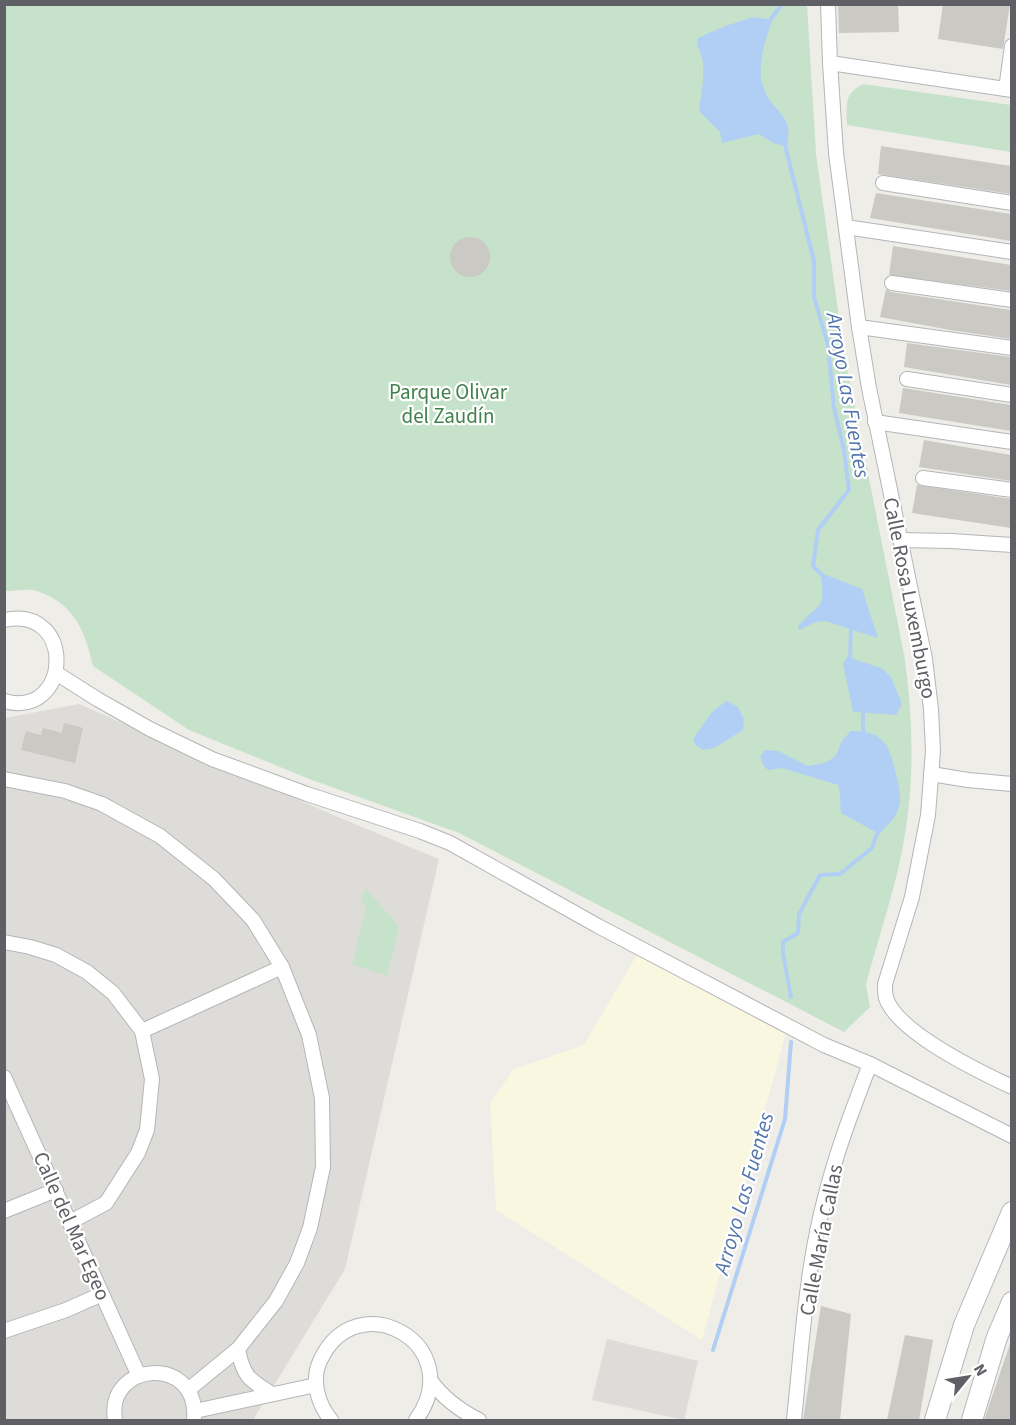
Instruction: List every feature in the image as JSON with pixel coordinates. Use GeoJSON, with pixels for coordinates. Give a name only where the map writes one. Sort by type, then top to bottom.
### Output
{"type":"FeatureCollection","features":[{"type":"Feature","properties":{"kind":"street","name":"Calle Rosa Luxemburgo"},"geometry":{"type":"LineString","coordinates":[[828,4],[835,144],[860,327],[875,422],[925,659],[931,709],[933,751],[928,815],[912,897],[885,984],[886,999],[895,1012],[920,1036],[964,1065],[1011,1087]]}},
{"type":"Feature","properties":{"kind":"street"},"geometry":{"type":"LineString","coordinates":[[830,63],[1009,90],[1011,46]]}},
{"type":"Feature","properties":{"kind":"street"},"geometry":{"type":"LineString","coordinates":[[883,183],[1011,203]]}},
{"type":"Feature","properties":{"kind":"street"},"geometry":{"type":"LineString","coordinates":[[846,227],[1011,252]]}},
{"type":"Feature","properties":{"kind":"street"},"geometry":{"type":"LineString","coordinates":[[892,283],[1011,300]]}},
{"type":"Feature","properties":{"kind":"street"},"geometry":{"type":"LineString","coordinates":[[860,327],[1011,348]]}},
{"type":"Feature","properties":{"kind":"street"},"geometry":{"type":"LineString","coordinates":[[906,380],[1011,395]]}},
{"type":"Feature","properties":{"kind":"street"},"geometry":{"type":"LineString","coordinates":[[875,422],[1011,442]]}},
{"type":"Feature","properties":{"kind":"street"},"geometry":{"type":"LineString","coordinates":[[923,478],[1011,490]]}},
{"type":"Feature","properties":{"kind":"street"},"geometry":{"type":"LineString","coordinates":[[900,540],[1011,545]]}},
{"type":"Feature","properties":{"kind":"street"},"geometry":{"type":"LineString","coordinates":[[4,620],[32,621],[42,628],[51,637],[58,661],[51,684],[43,693],[32,700],[20,703],[4,701]]}},
{"type":"Feature","properties":{"kind":"street"},"geometry":{"type":"LineString","coordinates":[[56,673],[150,729],[212,759],[450,843],[598,926],[825,1044],[870,1064],[1011,1136]]}},
{"type":"Feature","properties":{"kind":"street"},"geometry":{"type":"LineString","coordinates":[[931,774],[1011,784]]}},
{"type":"Feature","properties":{"kind":"street"},"geometry":{"type":"LineString","coordinates":[[4,779],[65,791],[102,804],[160,836],[213,879],[253,920],[282,967],[309,1035],[322,1098],[323,1167],[310,1228],[297,1263],[276,1301],[238,1349],[188,1390]]}},
{"type":"Feature","properties":{"kind":"street"},"geometry":{"type":"LineString","coordinates":[[4,942],[30,947],[56,956],[87,972],[113,993],[141,1030],[152,1079],[147,1130],[138,1153],[106,1203],[70,1222]]}},
{"type":"Feature","properties":{"kind":"street"},"geometry":{"type":"LineString","coordinates":[[141,1030],[282,967]]}},
{"type":"Feature","properties":{"kind":"street","name":"Calle María Callas"},"geometry":{"type":"LineString","coordinates":[[794,1420],[807,1287],[826,1191],[870,1064]]}},
{"type":"Feature","properties":{"kind":"street","name":"Calle del Mar Egeo"},"geometry":{"type":"LineString","coordinates":[[4,1077],[140,1376]]}},
{"type":"Feature","properties":{"kind":"street"},"geometry":{"type":"LineString","coordinates":[[4,1211],[56,1190]]}},
{"type":"Feature","properties":{"kind":"street"},"geometry":{"type":"LineString","coordinates":[[935,1420],[964,1325],[1011,1212]]}},
{"type":"Feature","properties":{"kind":"street"},"geometry":{"type":"LineString","coordinates":[[4,1330],[66,1310],[102,1294]]}},
{"type":"Feature","properties":{"kind":"street"},"geometry":{"type":"LineString","coordinates":[[972,1420],[997,1337],[1011,1302]]}},
{"type":"Feature","properties":{"kind":"street"},"geometry":{"type":"LineString","coordinates":[[331,1420],[320,1404],[316,1385],[317,1366],[325,1349],[337,1336],[353,1327],[371,1323],[390,1326],[406,1334],[419,1347],[428,1363],[431,1381],[429,1396],[417,1420]]}},
{"type":"Feature","properties":{"kind":"street"},"geometry":{"type":"LineString","coordinates":[[238,1349],[240,1362],[251,1381],[272,1394]]}},
{"type":"Feature","properties":{"kind":"street"},"geometry":{"type":"LineString","coordinates":[[116,1420],[115,1405],[118,1396],[131,1380],[148,1373],[166,1374],[182,1383],[193,1400],[195,1416],[272,1394],[316,1385]]}},
{"type":"Feature","properties":{"kind":"street"},"geometry":{"type":"LineString","coordinates":[[431,1381],[441,1395],[457,1408],[479,1420]]}},
{"type":"Feature","properties":{"kind":"shaded area"},"geometry":{"type":"Polygon","coordinates":[[[79,704],[439,859],[345,1269],[253,1420],[5,1420],[5,718],[79,704]]]}},
{"type":"Feature","properties":{"kind":"shaded area"},"geometry":{"type":"Polygon","coordinates":[[[641,948],[788,1025],[702,1340],[496,1210],[490,1103],[514,1069],[584,1045],[641,948]]]}},
{"type":"Feature","properties":{"kind":"shaded area"},"geometry":{"type":"Polygon","coordinates":[[[607,1339],[698,1361],[684,1420],[592,1400],[607,1339]]]}},
{"type":"Feature","properties":{"kind":"green space","name":"Parque Olivar del Zaudín"},"geometry":{"type":"Polygon","coordinates":[[[4,5],[807,5],[816,154],[844,353],[904,654],[910,704],[912,755],[909,806],[901,856],[866,985],[870,1007],[844,1032],[459,833],[312,780],[189,730],[93,666],[82,630],[69,611],[60,603],[50,596],[33,590],[5,591],[4,5]]]}},
{"type":"Feature","properties":{"kind":"green space"},"geometry":{"type":"Polygon","coordinates":[[[863,84],[1011,105],[1011,152],[847,125],[849,96],[863,84]]]}},
{"type":"Feature","properties":{"kind":"green space"},"geometry":{"type":"Polygon","coordinates":[[[365,888],[399,928],[387,976],[352,964],[366,907],[361,901],[365,888]]]}},
{"type":"Feature","properties":{"kind":"water"},"geometry":{"type":"Polygon","coordinates":[[[754,17],[772,20],[762,54],[762,81],[768,98],[782,115],[788,127],[787,147],[773,143],[759,134],[722,143],[720,132],[699,111],[703,61],[697,46],[698,38],[754,17]]]}},
{"type":"Feature","properties":{"kind":"water"},"geometry":{"type":"Polygon","coordinates":[[[821,573],[862,589],[878,638],[825,621],[816,622],[799,630],[798,626],[822,600],[821,573]]]}},
{"type":"Feature","properties":{"kind":"water"},"geometry":{"type":"Polygon","coordinates":[[[847,657],[881,668],[891,677],[902,704],[896,715],[853,712],[843,664],[847,657]]]}},
{"type":"Feature","properties":{"kind":"water"},"geometry":{"type":"Polygon","coordinates":[[[726,701],[738,707],[744,720],[743,730],[714,748],[703,750],[695,745],[693,739],[712,712],[726,701]]]}},
{"type":"Feature","properties":{"kind":"water"},"geometry":{"type":"Polygon","coordinates":[[[850,731],[871,733],[878,737],[888,748],[894,764],[900,803],[894,818],[879,834],[841,813],[838,785],[782,768],[768,770],[760,757],[765,750],[778,751],[808,766],[824,763],[835,757],[850,731]]]}},
{"type":"Feature","properties":{"kind":"building"},"geometry":{"type":"Polygon","coordinates":[[[838,4],[898,4],[899,32],[839,33],[838,4]]]}},
{"type":"Feature","properties":{"kind":"building"},"geometry":{"type":"Polygon","coordinates":[[[943,4],[1010,4],[1003,49],[938,39],[943,4]]]}},
{"type":"Feature","properties":{"kind":"building"},"geometry":{"type":"Polygon","coordinates":[[[881,146],[1011,166],[1011,194],[878,174],[881,146]]]}},
{"type":"Feature","properties":{"kind":"building"},"geometry":{"type":"Polygon","coordinates":[[[876,193],[1011,214],[1011,241],[870,218],[876,193]]]}},
{"type":"Feature","properties":{"kind":"building"},"geometry":{"type":"Polygon","coordinates":[[[470,237],[478,238],[484,243],[489,249],[489,265],[484,271],[478,276],[470,277],[462,276],[456,271],[451,265],[450,257],[451,249],[456,243],[462,238],[470,237]]]}},
{"type":"Feature","properties":{"kind":"building"},"geometry":{"type":"Polygon","coordinates":[[[893,246],[1011,265],[1011,291],[889,275],[893,246]]]}},
{"type":"Feature","properties":{"kind":"building"},"geometry":{"type":"Polygon","coordinates":[[[886,289],[891,292],[1011,310],[1011,339],[880,317],[886,289]]]}},
{"type":"Feature","properties":{"kind":"building"},"geometry":{"type":"Polygon","coordinates":[[[907,343],[1011,357],[1011,385],[904,367],[907,343]]]}},
{"type":"Feature","properties":{"kind":"building"},"geometry":{"type":"Polygon","coordinates":[[[903,388],[1011,405],[1011,431],[899,413],[903,388]]]}},
{"type":"Feature","properties":{"kind":"building"},"geometry":{"type":"Polygon","coordinates":[[[924,440],[1011,455],[1011,481],[919,467],[924,440]]]}},
{"type":"Feature","properties":{"kind":"building"},"geometry":{"type":"Polygon","coordinates":[[[917,485],[1011,499],[1011,528],[912,513],[917,485]]]}},
{"type":"Feature","properties":{"kind":"building"},"geometry":{"type":"Polygon","coordinates":[[[64,723],[83,728],[75,763],[21,750],[26,731],[41,735],[43,728],[62,733],[64,723]]]}},
{"type":"Feature","properties":{"kind":"building"},"geometry":{"type":"Polygon","coordinates":[[[821,1306],[851,1314],[840,1420],[803,1420],[821,1306]]]}},
{"type":"Feature","properties":{"kind":"building"},"geometry":{"type":"Polygon","coordinates":[[[905,1335],[933,1340],[919,1420],[887,1420],[905,1335]]]}},
{"type":"Feature","properties":{"kind":"building"},"geometry":{"type":"Polygon","coordinates":[[[1010,1344],[1011,1420],[984,1420],[1010,1344]]]}},
{"type":"Feature","properties":{"kind":"waterway","name":"Arroyo Las Fuentes"},"geometry":{"type":"LineString","coordinates":[[768,23],[782,4]]}},
{"type":"Feature","properties":{"kind":"waterway","name":"Arroyo Las Fuentes"},"geometry":{"type":"LineString","coordinates":[[785,145],[814,261],[814,297],[828,345],[834,408],[844,450],[849,490],[818,530],[813,566],[824,577]]}},
{"type":"Feature","properties":{"kind":"waterway","name":"Arroyo Las Fuentes"},"geometry":{"type":"LineString","coordinates":[[850,662],[851,625]]}},
{"type":"Feature","properties":{"kind":"waterway","name":"Arroyo Las Fuentes"},"geometry":{"type":"LineString","coordinates":[[863,710],[863,735]]}},
{"type":"Feature","properties":{"kind":"waterway","name":"Arroyo Las Fuentes"},"geometry":{"type":"LineString","coordinates":[[791,997],[783,942],[798,933],[799,914],[820,875],[840,874],[872,848],[878,831]]}},
{"type":"Feature","properties":{"kind":"waterway","name":"Arroyo Las Fuentes"},"geometry":{"type":"LineString","coordinates":[[713,1350],[785,1119],[791,1042]]}}]}
